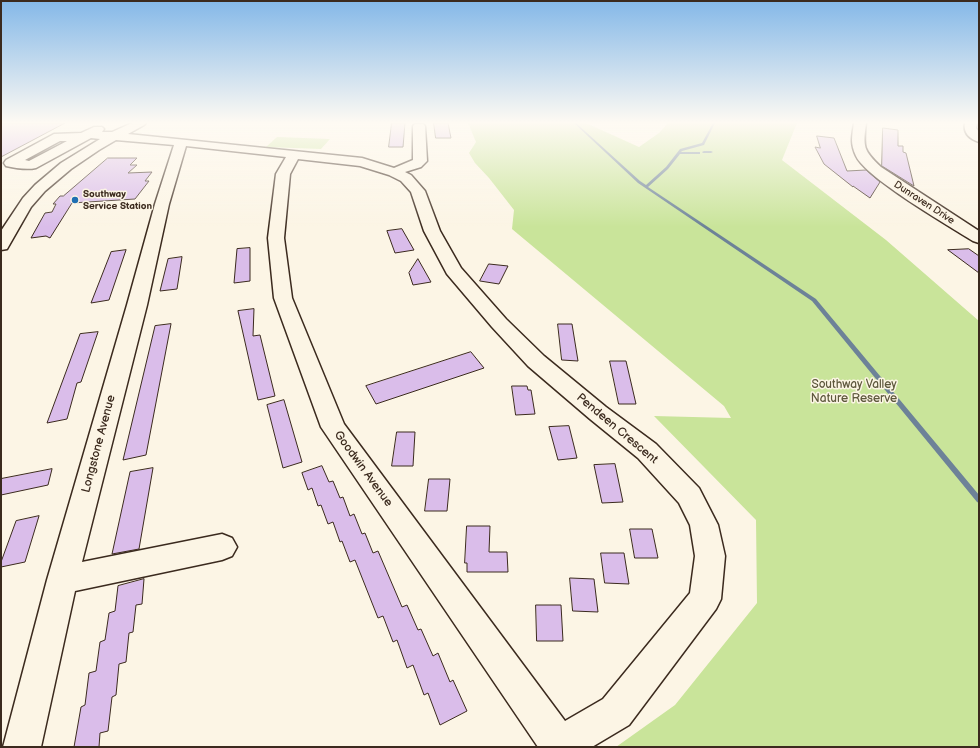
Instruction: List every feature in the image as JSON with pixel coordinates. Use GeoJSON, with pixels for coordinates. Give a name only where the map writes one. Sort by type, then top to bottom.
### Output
{"type":"FeatureCollection","features":[{"type":"Feature","properties":{"kind":"street"},"geometry":{"type":"LineString","coordinates":[[1,245],[27,202],[42,186],[77,158]]}},
{"type":"Feature","properties":{"kind":"street","name":"Longstone Avenue"},"geometry":{"type":"LineString","coordinates":[[22,747],[62,580],[137,305],[162,204],[177,158]]}},
{"type":"Feature","properties":{"kind":"street","name":"Goodwin Avenue"},"geometry":{"type":"LineString","coordinates":[[293,158],[284,174],[276,238],[283,298],[333,427],[558,746]]}},
{"type":"Feature","properties":{"kind":"street","name":"Pendeen Crescent"},"geometry":{"type":"LineString","coordinates":[[328,158],[362,162],[394,172],[406,178],[418,191],[432,231],[453,270],[495,318],[536,361],[598,413],[647,451],[689,496],[704,525],[710,556],[705,599],[616,712],[558,746]]}},
{"type":"Feature","properties":{"kind":"street"},"geometry":{"type":"LineString","coordinates":[[394,172],[416,164],[420,161],[420,158]]}},
{"type":"Feature","properties":{"kind":"street","name":"Dunraven Drive"},"geometry":{"type":"LineString","coordinates":[[864,158],[876,170],[979,238]]}},
{"type":"Feature","properties":{"kind":"street"},"geometry":{"type":"LineString","coordinates":[[62,580],[222,547]]}},
{"type":"Feature","properties":{"kind":"green space","name":"Southway Valley Nature Reserve"},"geometry":{"type":"Polygon","coordinates":[[[472,158],[783,158],[782,160],[886,240],[979,321],[979,747],[616,747],[675,705],[757,603],[756,520],[654,416],[731,418],[724,406],[512,229],[514,210],[472,158]]]}},
{"type":"Feature","properties":{"kind":"building"},"geometry":{"type":"Polygon","coordinates":[[[108,158],[137,158],[130,165],[137,165],[128,173],[152,172],[145,181],[149,181],[135,199],[72,203],[50,238],[46,236],[31,238],[45,213],[52,212],[56,204],[53,204],[60,196],[63,196],[108,158]]]}},
{"type":"Feature","properties":{"kind":"building"},"geometry":{"type":"Polygon","coordinates":[[[821,158],[842,158],[847,171],[866,170],[880,182],[870,198],[853,187],[824,164],[821,158]]]}},
{"type":"Feature","properties":{"kind":"building"},"geometry":{"type":"Polygon","coordinates":[[[882,158],[907,158],[914,186],[882,166],[882,158]]]}},
{"type":"Feature","properties":{"kind":"building"},"geometry":{"type":"Polygon","coordinates":[[[402,229],[414,250],[395,253],[387,231],[402,229]]]}},
{"type":"Feature","properties":{"kind":"building"},"geometry":{"type":"Polygon","coordinates":[[[250,248],[250,281],[234,283],[237,249],[250,248]]]}},
{"type":"Feature","properties":{"kind":"building"},"geometry":{"type":"Polygon","coordinates":[[[969,249],[979,256],[979,273],[948,250],[969,249]]]}},
{"type":"Feature","properties":{"kind":"building"},"geometry":{"type":"Polygon","coordinates":[[[126,250],[109,300],[91,303],[111,252],[126,250]]]}},
{"type":"Feature","properties":{"kind":"building"},"geometry":{"type":"Polygon","coordinates":[[[182,257],[177,289],[160,291],[168,259],[182,257]]]}},
{"type":"Feature","properties":{"kind":"building"},"geometry":{"type":"Polygon","coordinates":[[[418,259],[431,282],[413,285],[409,273],[418,259]]]}},
{"type":"Feature","properties":{"kind":"building"},"geometry":{"type":"Polygon","coordinates":[[[489,264],[508,266],[499,284],[480,281],[489,264]]]}},
{"type":"Feature","properties":{"kind":"building"},"geometry":{"type":"Polygon","coordinates":[[[254,309],[253,336],[260,335],[275,396],[258,400],[238,311],[254,309]]]}},
{"type":"Feature","properties":{"kind":"building"},"geometry":{"type":"Polygon","coordinates":[[[171,324],[146,455],[123,460],[155,326],[171,324]]]}},
{"type":"Feature","properties":{"kind":"building"},"geometry":{"type":"Polygon","coordinates":[[[558,324],[572,324],[578,361],[562,360],[558,324]]]}},
{"type":"Feature","properties":{"kind":"building"},"geometry":{"type":"Polygon","coordinates":[[[98,332],[81,382],[77,383],[67,419],[47,423],[80,334],[98,332]]]}},
{"type":"Feature","properties":{"kind":"building"},"geometry":{"type":"Polygon","coordinates":[[[471,352],[484,368],[376,404],[366,386],[471,352]]]}},
{"type":"Feature","properties":{"kind":"building"},"geometry":{"type":"Polygon","coordinates":[[[610,361],[626,361],[636,404],[619,404],[610,361]]]}},
{"type":"Feature","properties":{"kind":"building"},"geometry":{"type":"Polygon","coordinates":[[[512,386],[527,386],[528,390],[531,390],[535,414],[516,415],[512,386]]]}},
{"type":"Feature","properties":{"kind":"building"},"geometry":{"type":"Polygon","coordinates":[[[284,400],[302,462],[283,468],[267,405],[284,400]]]}},
{"type":"Feature","properties":{"kind":"building"},"geometry":{"type":"Polygon","coordinates":[[[569,426],[577,458],[558,460],[549,427],[569,426]]]}},
{"type":"Feature","properties":{"kind":"building"},"geometry":{"type":"Polygon","coordinates":[[[397,432],[415,432],[413,466],[392,466],[397,432]]]}},
{"type":"Feature","properties":{"kind":"building"},"geometry":{"type":"Polygon","coordinates":[[[615,464],[623,502],[602,503],[594,465],[615,464]]]}},
{"type":"Feature","properties":{"kind":"building"},"geometry":{"type":"Polygon","coordinates":[[[322,466],[329,482],[333,481],[340,498],[343,497],[350,516],[354,514],[362,534],[365,533],[373,553],[378,551],[402,607],[407,605],[418,630],[421,629],[433,656],[438,653],[450,682],[453,680],[467,711],[440,725],[428,693],[424,695],[413,665],[407,668],[397,640],[393,642],[383,616],[378,618],[355,560],[350,562],[342,541],[340,542],[333,522],[328,524],[321,505],[318,506],[312,488],[308,490],[302,473],[322,466]]]}},
{"type":"Feature","properties":{"kind":"building"},"geometry":{"type":"Polygon","coordinates":[[[153,468],[139,549],[112,554],[130,472],[153,468]]]}},
{"type":"Feature","properties":{"kind":"building"},"geometry":{"type":"Polygon","coordinates":[[[52,469],[48,485],[1,495],[1,479],[52,469]]]}},
{"type":"Feature","properties":{"kind":"building"},"geometry":{"type":"Polygon","coordinates":[[[429,479],[450,479],[447,511],[425,511],[429,479]]]}},
{"type":"Feature","properties":{"kind":"building"},"geometry":{"type":"Polygon","coordinates":[[[39,516],[25,562],[1,567],[1,562],[16,521],[39,516]]]}},
{"type":"Feature","properties":{"kind":"building"},"geometry":{"type":"Polygon","coordinates":[[[467,526],[490,526],[489,552],[507,552],[508,572],[467,572],[467,563],[465,563],[467,526]]]}},
{"type":"Feature","properties":{"kind":"building"},"geometry":{"type":"Polygon","coordinates":[[[630,529],[652,529],[658,558],[635,558],[630,529]]]}},
{"type":"Feature","properties":{"kind":"building"},"geometry":{"type":"Polygon","coordinates":[[[601,553],[624,553],[629,584],[605,583],[601,553]]]}},
{"type":"Feature","properties":{"kind":"building"},"geometry":{"type":"Polygon","coordinates":[[[570,578],[594,579],[598,612],[573,611],[570,578]]]}},
{"type":"Feature","properties":{"kind":"building"},"geometry":{"type":"Polygon","coordinates":[[[144,579],[142,604],[136,605],[133,632],[129,633],[126,662],[119,664],[116,695],[112,697],[108,731],[100,733],[99,747],[74,747],[81,707],[85,705],[89,673],[96,671],[100,642],[105,640],[109,613],[115,611],[118,586],[144,579]]]}},
{"type":"Feature","properties":{"kind":"building"},"geometry":{"type":"Polygon","coordinates":[[[536,605],[561,605],[563,641],[537,641],[536,605]]]}},
{"type":"Feature","properties":{"kind":"waterway"},"geometry":{"type":"LineString","coordinates":[[613,158],[646,187]]}},
{"type":"Feature","properties":{"kind":"waterway"},"geometry":{"type":"LineString","coordinates":[[646,187],[667,168],[675,158]]}},
{"type":"Feature","properties":{"kind":"waterway"},"geometry":{"type":"LineString","coordinates":[[646,187],[814,300],[979,500]]}},
{"type":"Feature","properties":{"kind":"place","name":"Southway Service Station"},"geometry":{"type":"Point","coordinates":[75,200]}}]}
